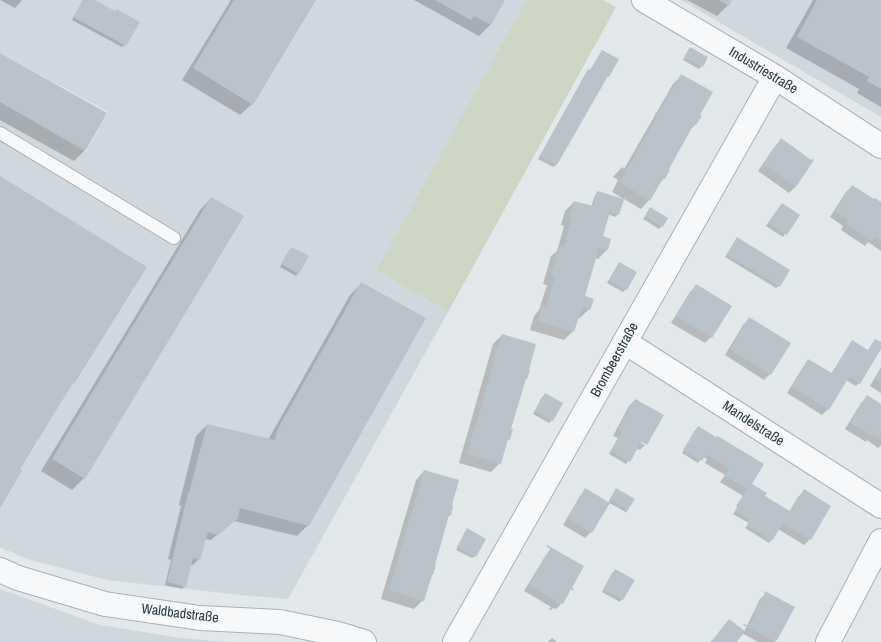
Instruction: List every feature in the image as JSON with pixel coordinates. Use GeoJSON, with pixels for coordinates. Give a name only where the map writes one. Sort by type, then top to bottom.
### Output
{"type":"FeatureCollection","features":[{"type":"Feature","properties":{"kind":"street","name":"Industriestraße"},"geometry":{"type":"LineString","coordinates":[[644,0],[775,77],[881,146]]}},
{"type":"Feature","properties":{"kind":"street","name":"Brombeerstraße"},"geometry":{"type":"LineString","coordinates":[[455,642],[775,77]]}},
{"type":"Feature","properties":{"kind":"street","name":"Mandelstraße"},"geometry":{"type":"LineString","coordinates":[[625,342],[881,506]]}},
{"type":"Feature","properties":{"kind":"street"},"geometry":{"type":"LineString","coordinates":[[828,642],[881,540]]}},
{"type":"Feature","properties":{"kind":"street","name":"Waldbadstraße"},"geometry":{"type":"LineString","coordinates":[[0,570],[18,578],[105,604],[200,618],[280,622],[338,634],[364,642]]}},
{"type":"Feature","properties":{"kind":"lane"},"geometry":{"type":"LineString","coordinates":[[0,133],[174,238]]}},
{"type":"Feature","properties":{"kind":"shaded area"},"geometry":{"type":"Polygon","coordinates":[[[0,0],[526,0],[378,270],[448,312],[288,599],[107,580],[27,559],[0,547],[0,102],[86,152],[108,112],[0,53],[0,0]]]}},
{"type":"Feature","properties":{"kind":"shaded area"},"geometry":{"type":"Polygon","coordinates":[[[681,0],[881,0],[881,117],[681,0]]]}},
{"type":"Feature","properties":{"kind":"shaded area"},"geometry":{"type":"Polygon","coordinates":[[[0,589],[100,625],[181,638],[228,642],[0,642],[0,589]]]}},
{"type":"Feature","properties":{"kind":"green space"},"geometry":{"type":"Polygon","coordinates":[[[526,0],[603,0],[616,7],[448,312],[377,270],[526,0]]]}},
{"type":"Feature","properties":{"kind":"building"},"geometry":{"type":"Polygon","coordinates":[[[83,0],[95,0],[140,22],[126,46],[73,17],[83,0]]]}},
{"type":"Feature","properties":{"kind":"building"},"geometry":{"type":"Polygon","coordinates":[[[234,0],[316,0],[253,105],[193,68],[234,0]]]}},
{"type":"Feature","properties":{"kind":"building"},"geometry":{"type":"Polygon","coordinates":[[[435,0],[505,0],[491,25],[474,16],[471,20],[435,0]]]}},
{"type":"Feature","properties":{"kind":"building"},"geometry":{"type":"Polygon","coordinates":[[[719,0],[732,0],[729,6],[719,0]]]}},
{"type":"Feature","properties":{"kind":"building"},"geometry":{"type":"Polygon","coordinates":[[[817,0],[881,0],[881,89],[867,81],[869,77],[797,37],[817,0]]]}},
{"type":"Feature","properties":{"kind":"building"},"geometry":{"type":"Polygon","coordinates":[[[690,47],[708,57],[703,67],[684,57],[690,47]]]}},
{"type":"Feature","properties":{"kind":"building"},"geometry":{"type":"Polygon","coordinates":[[[602,50],[619,59],[557,165],[540,156],[588,69],[590,70],[602,50]]]}},
{"type":"Feature","properties":{"kind":"building"},"geometry":{"type":"Polygon","coordinates":[[[0,53],[107,113],[86,150],[0,102],[0,53]]]}},
{"type":"Feature","properties":{"kind":"building"},"geometry":{"type":"Polygon","coordinates":[[[681,74],[713,92],[700,115],[702,116],[696,125],[694,124],[665,179],[663,178],[650,201],[620,182],[626,168],[657,116],[654,114],[658,115],[681,74]]]}},
{"type":"Feature","properties":{"kind":"building"},"geometry":{"type":"Polygon","coordinates":[[[781,138],[811,160],[814,160],[796,187],[765,165],[763,169],[761,168],[781,138]]]}},
{"type":"Feature","properties":{"kind":"building"},"geometry":{"type":"Polygon","coordinates":[[[0,176],[147,267],[20,469],[22,471],[0,508],[0,176]]]}},
{"type":"Feature","properties":{"kind":"building"},"geometry":{"type":"Polygon","coordinates":[[[852,185],[881,202],[881,241],[874,237],[872,241],[846,224],[848,220],[835,211],[852,185]]]}},
{"type":"Feature","properties":{"kind":"building"},"geometry":{"type":"Polygon","coordinates":[[[597,191],[624,199],[619,215],[610,212],[603,236],[611,239],[608,250],[599,248],[585,296],[594,299],[590,310],[582,307],[574,332],[538,321],[542,305],[546,307],[555,277],[551,275],[560,246],[564,247],[572,217],[569,216],[574,201],[593,206],[597,191]]]}},
{"type":"Feature","properties":{"kind":"building"},"geometry":{"type":"Polygon","coordinates":[[[211,197],[244,216],[85,479],[52,459],[211,197]]]}},
{"type":"Feature","properties":{"kind":"building"},"geometry":{"type":"Polygon","coordinates":[[[782,203],[800,215],[787,235],[768,223],[782,203]]]}},
{"type":"Feature","properties":{"kind":"building"},"geometry":{"type":"Polygon","coordinates":[[[650,207],[668,218],[663,227],[645,216],[650,207]]]}},
{"type":"Feature","properties":{"kind":"building"},"geometry":{"type":"Polygon","coordinates":[[[737,237],[790,270],[780,287],[727,254],[737,237]]]}},
{"type":"Feature","properties":{"kind":"building"},"geometry":{"type":"Polygon","coordinates":[[[291,247],[309,256],[299,274],[281,264],[291,247]]]}},
{"type":"Feature","properties":{"kind":"building"},"geometry":{"type":"Polygon","coordinates":[[[619,262],[637,272],[627,290],[609,280],[619,262]]]}},
{"type":"Feature","properties":{"kind":"building"},"geometry":{"type":"Polygon","coordinates":[[[361,282],[426,318],[309,526],[240,508],[238,518],[218,535],[208,532],[200,560],[193,558],[186,587],[167,582],[207,424],[275,440],[277,430],[361,282]]]}},
{"type":"Feature","properties":{"kind":"building"},"geometry":{"type":"Polygon","coordinates":[[[696,284],[732,306],[712,338],[676,316],[696,284]]]}},
{"type":"Feature","properties":{"kind":"building"},"geometry":{"type":"Polygon","coordinates":[[[749,317],[791,343],[771,375],[730,349],[749,317]]]}},
{"type":"Feature","properties":{"kind":"building"},"geometry":{"type":"Polygon","coordinates":[[[502,334],[536,344],[530,370],[511,429],[513,429],[510,440],[508,439],[501,464],[467,454],[473,427],[475,427],[494,361],[492,360],[494,359],[496,347],[498,347],[502,334]]]}},
{"type":"Feature","properties":{"kind":"building"},"geometry":{"type":"Polygon","coordinates":[[[875,339],[881,342],[881,349],[860,384],[849,377],[829,410],[792,387],[808,359],[832,373],[852,340],[868,350],[875,339]]]}},
{"type":"Feature","properties":{"kind":"building"},"geometry":{"type":"Polygon","coordinates":[[[881,369],[881,383],[875,379],[881,369]]]}},
{"type":"Feature","properties":{"kind":"building"},"geometry":{"type":"Polygon","coordinates":[[[545,393],[563,403],[553,421],[535,411],[545,393]]]}},
{"type":"Feature","properties":{"kind":"building"},"geometry":{"type":"Polygon","coordinates":[[[867,395],[881,404],[881,440],[850,423],[867,395]]]}},
{"type":"Feature","properties":{"kind":"building"},"geometry":{"type":"Polygon","coordinates":[[[635,399],[664,415],[647,445],[641,442],[630,462],[611,451],[622,431],[618,429],[635,399]]]}},
{"type":"Feature","properties":{"kind":"building"},"geometry":{"type":"Polygon","coordinates":[[[698,426],[764,464],[752,484],[767,493],[765,496],[783,507],[790,511],[804,489],[831,506],[811,540],[783,523],[772,541],[747,525],[750,520],[735,511],[747,489],[725,476],[730,469],[706,454],[702,461],[683,450],[698,426]]]}},
{"type":"Feature","properties":{"kind":"building"},"geometry":{"type":"Polygon","coordinates":[[[424,470],[459,480],[451,516],[449,515],[424,601],[389,590],[424,470]]]}},
{"type":"Feature","properties":{"kind":"building"},"geometry":{"type":"Polygon","coordinates":[[[585,488],[610,503],[592,533],[568,518],[585,488]]]}},
{"type":"Feature","properties":{"kind":"building"},"geometry":{"type":"Polygon","coordinates":[[[616,488],[635,499],[626,513],[627,509],[610,499],[616,488]]]}},
{"type":"Feature","properties":{"kind":"building"},"geometry":{"type":"Polygon","coordinates":[[[467,528],[486,539],[476,557],[457,547],[467,528]]]}},
{"type":"Feature","properties":{"kind":"building"},"geometry":{"type":"Polygon","coordinates":[[[547,545],[584,566],[572,588],[574,589],[573,591],[571,589],[563,604],[560,602],[558,605],[555,603],[556,601],[529,585],[550,549],[547,545]]]}},
{"type":"Feature","properties":{"kind":"building"},"geometry":{"type":"Polygon","coordinates":[[[615,569],[635,580],[623,600],[603,589],[615,569]]]}},
{"type":"Feature","properties":{"kind":"building"},"geometry":{"type":"Polygon","coordinates":[[[765,591],[795,607],[776,642],[743,625],[749,626],[765,591]]]}},
{"type":"Feature","properties":{"kind":"building"},"geometry":{"type":"Polygon","coordinates":[[[729,619],[745,631],[737,642],[711,642],[729,619]]]}}]}
